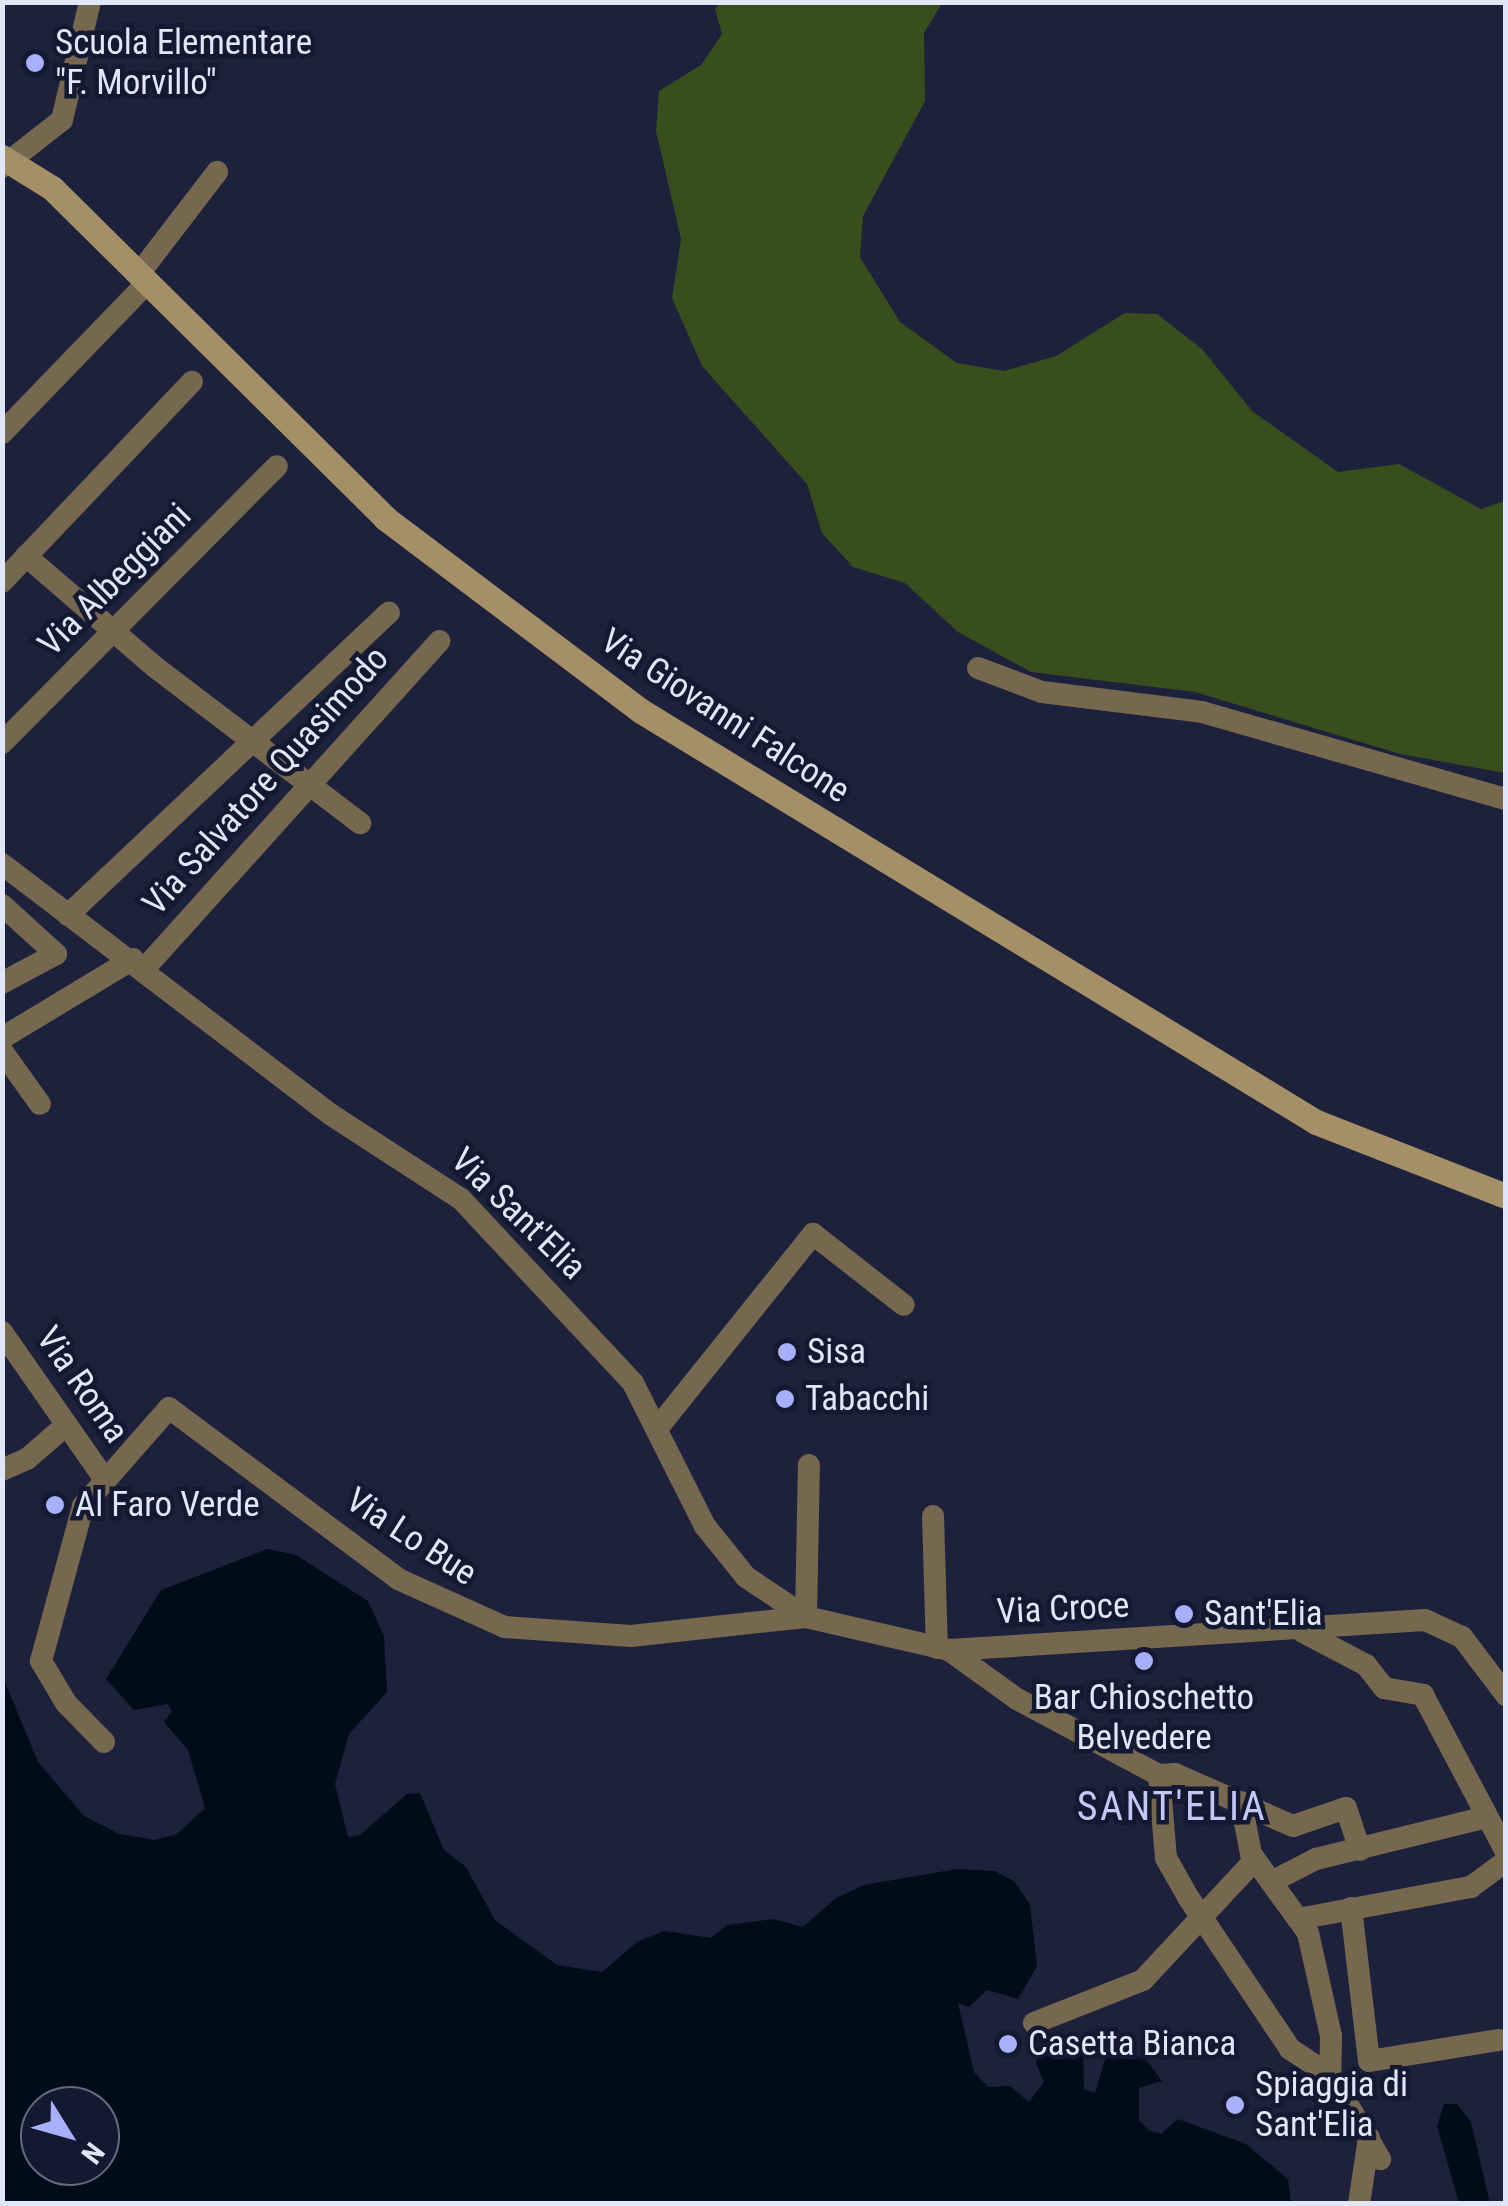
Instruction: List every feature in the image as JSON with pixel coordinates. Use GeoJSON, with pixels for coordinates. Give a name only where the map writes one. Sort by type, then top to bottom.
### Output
{"type":"FeatureCollection","features":[{"type":"Feature","properties":{"kind":"street"},"geometry":{"type":"LineString","coordinates":[[5,161],[62,120],[90,2]]}},
{"type":"Feature","properties":{"kind":"street","name":"Via Giovanni Falcone"},"geometry":{"type":"LineString","coordinates":[[5,161],[52,188],[386,518],[641,711],[1316,1122],[1506,1196]]}},
{"type":"Feature","properties":{"kind":"street"},"geometry":{"type":"LineString","coordinates":[[2,433],[142,279],[217,172]]}},
{"type":"Feature","properties":{"kind":"street"},"geometry":{"type":"LineString","coordinates":[[2,582],[192,382]]}},
{"type":"Feature","properties":{"kind":"street","name":"Via Albeggiani"},"geometry":{"type":"LineString","coordinates":[[2,744],[278,466]]}},
{"type":"Feature","properties":{"kind":"street"},"geometry":{"type":"LineString","coordinates":[[26,556],[249,740],[360,823]]}},
{"type":"Feature","properties":{"kind":"street"},"geometry":{"type":"LineString","coordinates":[[68,914],[249,740],[389,613]]}},
{"type":"Feature","properties":{"kind":"street","name":"Via Salvatore Quasimodo"},"geometry":{"type":"LineString","coordinates":[[2,1038],[139,964],[310,785],[439,641]]}},
{"type":"Feature","properties":{"kind":"street"},"geometry":{"type":"LineString","coordinates":[[978,668],[1042,692],[1202,712],[1506,799]]}},
{"type":"Feature","properties":{"kind":"street","name":"Via Sant'Elia"},"geometry":{"type":"LineString","coordinates":[[2,864],[139,964],[330,1114],[460,1199],[598,1342],[660,1425],[706,1526],[746,1577],[806,1617]]}},
{"type":"Feature","properties":{"kind":"street"},"geometry":{"type":"LineString","coordinates":[[2,905],[56,954],[2,983]]}},
{"type":"Feature","properties":{"kind":"street"},"geometry":{"type":"LineString","coordinates":[[2,1052],[40,1104]]}},
{"type":"Feature","properties":{"kind":"street"},"geometry":{"type":"LineString","coordinates":[[660,1425],[813,1234],[904,1305]]}},
{"type":"Feature","properties":{"kind":"street","name":"Via Roma"},"geometry":{"type":"LineString","coordinates":[[2,1332],[64,1426],[104,1478]]}},
{"type":"Feature","properties":{"kind":"street","name":"Via Lo Bue"},"geometry":{"type":"LineString","coordinates":[[104,1478],[122,1466],[169,1408],[398,1579],[465,1614],[505,1627],[631,1636],[806,1617]]}},
{"type":"Feature","properties":{"kind":"street"},"geometry":{"type":"LineString","coordinates":[[2,1470],[64,1426]]}},
{"type":"Feature","properties":{"kind":"street"},"geometry":{"type":"LineString","coordinates":[[806,1617],[809,1465]]}},
{"type":"Feature","properties":{"kind":"street"},"geometry":{"type":"LineString","coordinates":[[104,1478],[83,1506],[42,1661],[66,1704],[104,1742]]}},
{"type":"Feature","properties":{"kind":"street"},"geometry":{"type":"LineString","coordinates":[[933,1516],[943,1649],[1017,1699],[1158,1775],[1175,1774],[1294,1826],[1346,1808],[1360,1850]]}},
{"type":"Feature","properties":{"kind":"street","name":"Via Croce"},"geometry":{"type":"LineString","coordinates":[[806,1617],[943,1649],[1303,1632],[1425,1620],[1496,1656]]}},
{"type":"Feature","properties":{"kind":"street"},"geometry":{"type":"LineString","coordinates":[[1303,1632],[1366,1665],[1384,1688],[1424,1695],[1506,1852]]}},
{"type":"Feature","properties":{"kind":"street"},"geometry":{"type":"LineString","coordinates":[[1496,1656],[1506,1696]]}},
{"type":"Feature","properties":{"kind":"street"},"geometry":{"type":"LineString","coordinates":[[1158,1775],[1166,1858],[1290,2049],[1330,2075],[1375,2149],[1359,2204]]}},
{"type":"Feature","properties":{"kind":"street"},"geometry":{"type":"LineString","coordinates":[[1241,1802],[1244,1840],[1308,1933],[1331,2036],[1330,2075]]}},
{"type":"Feature","properties":{"kind":"street"},"geometry":{"type":"LineString","coordinates":[[1271,1882],[1316,1859],[1487,1817]]}},
{"type":"Feature","properties":{"kind":"street"},"geometry":{"type":"LineString","coordinates":[[1034,2023],[1144,1980],[1255,1860]]}},
{"type":"Feature","properties":{"kind":"street"},"geometry":{"type":"LineString","coordinates":[[1298,1920],[1472,1887],[1506,1861]]}},
{"type":"Feature","properties":{"kind":"street"},"geometry":{"type":"LineString","coordinates":[[1350,1908],[1369,2062],[1499,2040]]}},
{"type":"Feature","properties":{"kind":"street"},"geometry":{"type":"LineString","coordinates":[[1331,2036],[1365,2031]]}},
{"type":"Feature","properties":{"kind":"green space"},"geometry":{"type":"Polygon","coordinates":[[[720,3],[942,3],[924,33],[925,101],[863,216],[860,257],[900,322],[957,363],[1004,371],[1056,356],[1125,313],[1157,314],[1202,349],[1252,411],[1338,472],[1399,464],[1481,509],[1505,501],[1505,773],[1400,754],[1195,692],[1031,672],[958,632],[905,583],[853,567],[822,533],[807,484],[702,366],[672,298],[681,239],[656,131],[659,91],[701,65],[722,34],[715,9],[720,3]]]}},
{"type":"Feature","properties":{"kind":"shaded area"},"geometry":{"type":"Polygon","coordinates":[[[268,1549],[296,1555],[368,1601],[384,1636],[387,1692],[349,1734],[335,1784],[348,1837],[360,1835],[407,1794],[420,1793],[444,1850],[466,1867],[495,1920],[557,1965],[602,1972],[637,1942],[664,1931],[711,1938],[727,1925],[773,1919],[803,1927],[836,1898],[864,1885],[957,1869],[995,1871],[1014,1881],[1030,1904],[1037,1966],[1018,1999],[987,1990],[969,2007],[958,2003],[974,2072],[988,2087],[1010,2086],[1029,2102],[1044,2082],[1036,2063],[1040,2049],[1050,2040],[1083,2035],[1084,2089],[1095,2093],[1110,2043],[1148,2062],[1162,2081],[1139,2088],[1139,2120],[1148,2130],[1161,2134],[1178,2119],[1246,2144],[1288,2179],[1291,2203],[3,2203],[3,1677],[38,1762],[84,1816],[119,1834],[155,1840],[177,1834],[205,1808],[188,1750],[164,1722],[172,1711],[167,1704],[134,1710],[106,1679],[161,1590],[268,1549]]]}},
{"type":"Feature","properties":{"kind":"shaded area"},"geometry":{"type":"Polygon","coordinates":[[[1444,2104],[1457,2104],[1471,2122],[1490,2203],[1459,2203],[1437,2126],[1444,2104]]]}},
{"type":"Feature","properties":{"kind":"place","name":"Scuola Elementare \"F. Morvillo\""},"geometry":{"type":"Point","coordinates":[35,63]}},
{"type":"Feature","properties":{"kind":"place","name":"Sisa"},"geometry":{"type":"Point","coordinates":[787,1352]}},
{"type":"Feature","properties":{"kind":"place","name":"Tabacchi"},"geometry":{"type":"Point","coordinates":[785,1399]}},
{"type":"Feature","properties":{"kind":"place","name":"Al Faro Verde"},"geometry":{"type":"Point","coordinates":[55,1505]}},
{"type":"Feature","properties":{"kind":"place","name":"Sant'Elia"},"geometry":{"type":"Point","coordinates":[1184,1614]}},
{"type":"Feature","properties":{"kind":"place","name":"Bar Chioschetto Belvedere"},"geometry":{"type":"Point","coordinates":[1144,1661]}},
{"type":"Feature","properties":{"kind":"place","name":"Casetta Bianca"},"geometry":{"type":"Point","coordinates":[1008,2044]}},
{"type":"Feature","properties":{"kind":"place","name":"Spiaggia di Sant'Elia"},"geometry":{"type":"Point","coordinates":[1235,2105]}},
{"type":"Feature","properties":{"kind":"district","name":"SANT'ELIA"},"geometry":{"type":"Point","coordinates":[1172,1807]}}]}
